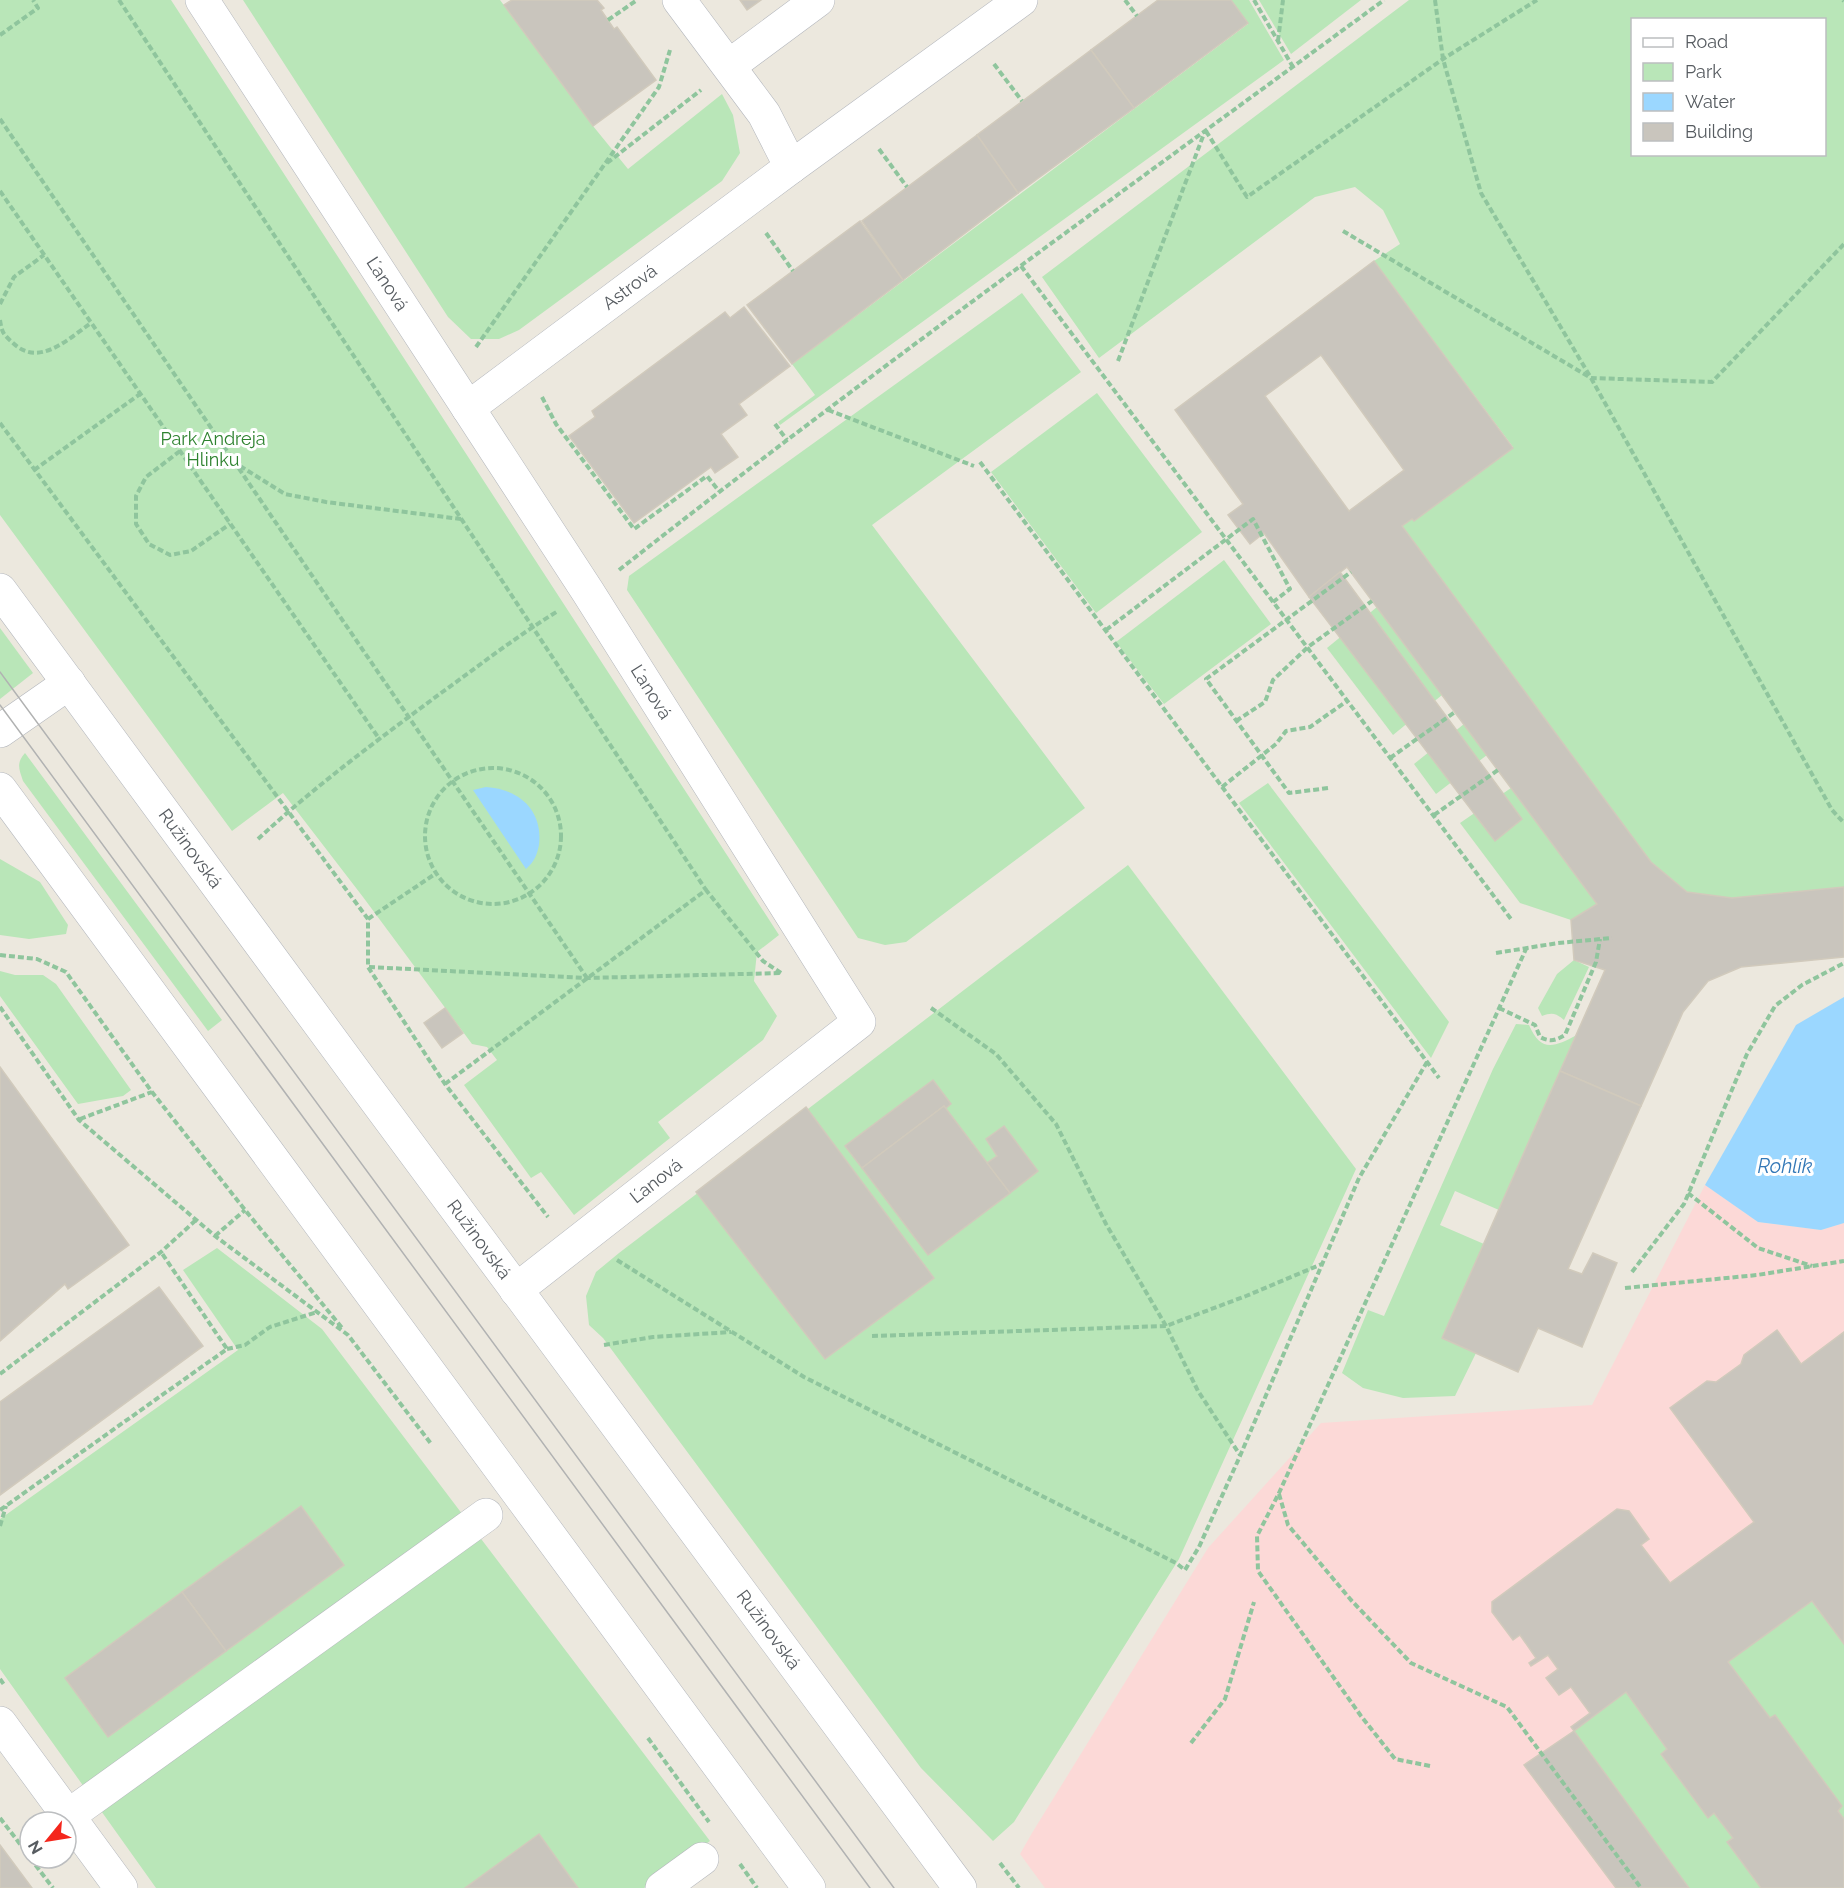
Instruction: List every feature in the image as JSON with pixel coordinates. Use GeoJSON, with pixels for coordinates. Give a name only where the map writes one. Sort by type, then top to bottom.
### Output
{"type":"FeatureCollection","features":[{"type":"Feature","properties":{"kind":"street","name":"Ľanová"},"geometry":{"type":"LineString","coordinates":[[202,0],[588,592],[859,1022],[516,1290]]}},
{"type":"Feature","properties":{"kind":"street"},"geometry":{"type":"LineString","coordinates":[[679,0],[719,75],[764,114],[791,167]]}},
{"type":"Feature","properties":{"kind":"street"},"geometry":{"type":"LineString","coordinates":[[719,75],[818,0]]}},
{"type":"Feature","properties":{"kind":"street","name":"Astrová"},"geometry":{"type":"LineString","coordinates":[[468,408],[791,167],[1021,0]]}},
{"type":"Feature","properties":{"kind":"street","name":"Ružinovská"},"geometry":{"type":"LineString","coordinates":[[0,590],[960,1888]]}},
{"type":"Feature","properties":{"kind":"street"},"geometry":{"type":"LineString","coordinates":[[0,731],[69,683]]}},
{"type":"Feature","properties":{"kind":"street"},"geometry":{"type":"LineString","coordinates":[[0,789],[809,1888]]}},
{"type":"Feature","properties":{"kind":"street"},"geometry":{"type":"LineString","coordinates":[[76,1810],[486,1515]]}},
{"type":"Feature","properties":{"kind":"street"},"geometry":{"type":"LineString","coordinates":[[0,1723],[64,1810]]}},
{"type":"Feature","properties":{"kind":"street"},"geometry":{"type":"LineString","coordinates":[[78,1830],[121,1888]]}},
{"type":"Feature","properties":{"kind":"street"},"geometry":{"type":"LineString","coordinates":[[662,1888],[702,1859]]}},
{"type":"Feature","properties":{"kind":"path"},"geometry":{"type":"LineString","coordinates":[[0,34],[38,8],[33,0]]}},
{"type":"Feature","properties":{"kind":"path"},"geometry":{"type":"LineString","coordinates":[[119,0],[706,890],[763,961],[782,973],[587,978],[368,967]]}},
{"type":"Feature","properties":{"kind":"path"},"geometry":{"type":"LineString","coordinates":[[608,20],[637,0]]}},
{"type":"Feature","properties":{"kind":"path"},"geometry":{"type":"LineString","coordinates":[[1125,0],[1137,16]]}},
{"type":"Feature","properties":{"kind":"path"},"geometry":{"type":"LineString","coordinates":[[1254,0],[1293,67]]}},
{"type":"Feature","properties":{"kind":"path"},"geometry":{"type":"LineString","coordinates":[[1278,41],[1283,0]]}},
{"type":"Feature","properties":{"kind":"path"},"geometry":{"type":"LineString","coordinates":[[618,570],[787,440],[1384,0]]}},
{"type":"Feature","properties":{"kind":"path"},"geometry":{"type":"LineString","coordinates":[[1435,0],[1443,59],[1481,193],[1591,378],[1832,810],[1844,823]]}},
{"type":"Feature","properties":{"kind":"path"},"geometry":{"type":"LineString","coordinates":[[1206,130],[1247,197],[1443,59],[1537,0]]}},
{"type":"Feature","properties":{"kind":"path"},"geometry":{"type":"LineString","coordinates":[[476,347],[659,87],[672,45]]}},
{"type":"Feature","properties":{"kind":"path"},"geometry":{"type":"LineString","coordinates":[[990,58],[1022,101]]}},
{"type":"Feature","properties":{"kind":"path"},"geometry":{"type":"LineString","coordinates":[[603,166],[719,75]]}},
{"type":"Feature","properties":{"kind":"path"},"geometry":{"type":"LineString","coordinates":[[0,119],[587,978]]}},
{"type":"Feature","properties":{"kind":"path"},"geometry":{"type":"LineString","coordinates":[[1118,361],[1206,130]]}},
{"type":"Feature","properties":{"kind":"path"},"geometry":{"type":"LineString","coordinates":[[875,143],[907,187]]}},
{"type":"Feature","properties":{"kind":"path"},"geometry":{"type":"LineString","coordinates":[[0,191],[380,740]]}},
{"type":"Feature","properties":{"kind":"path"},"geometry":{"type":"LineString","coordinates":[[762,227],[793,272]]}},
{"type":"Feature","properties":{"kind":"path"},"geometry":{"type":"LineString","coordinates":[[1343,231],[1591,378],[1712,382],[1844,244]]}},
{"type":"Feature","properties":{"kind":"path"},"geometry":{"type":"LineString","coordinates":[[0,304],[14,277],[44,255]]}},
{"type":"Feature","properties":{"kind":"path"},"geometry":{"type":"LineString","coordinates":[[1022,266],[1511,919]]}},
{"type":"Feature","properties":{"kind":"path"},"geometry":{"type":"LineString","coordinates":[[0,320],[2,334],[19,350],[37,354],[55,349],[91,323]]}},
{"type":"Feature","properties":{"kind":"path"},"geometry":{"type":"LineString","coordinates":[[467,341],[476,347],[487,348]]}},
{"type":"Feature","properties":{"kind":"path"},"geometry":{"type":"LineString","coordinates":[[34,470],[140,394]]}},
{"type":"Feature","properties":{"kind":"path"},"geometry":{"type":"LineString","coordinates":[[541,397],[556,424],[634,529],[692,483],[707,476],[719,491]]}},
{"type":"Feature","properties":{"kind":"path"},"geometry":{"type":"LineString","coordinates":[[828,410],[974,466]]}},
{"type":"Feature","properties":{"kind":"path"},"geometry":{"type":"LineString","coordinates":[[0,423],[368,919],[368,967],[446,1084],[571,1247]]}},
{"type":"Feature","properties":{"kind":"path"},"geometry":{"type":"LineString","coordinates":[[775,424],[787,440]]}},
{"type":"Feature","properties":{"kind":"path"},"geometry":{"type":"LineString","coordinates":[[180,451],[146,477],[136,496],[136,524],[142,534],[149,544],[170,555],[192,551],[230,524]]}},
{"type":"Feature","properties":{"kind":"path"},"geometry":{"type":"LineString","coordinates":[[980,462],[1439,1078]]}},
{"type":"Feature","properties":{"kind":"path"},"geometry":{"type":"LineString","coordinates":[[236,464],[285,494],[326,502],[461,519]]}},
{"type":"Feature","properties":{"kind":"path"},"geometry":{"type":"LineString","coordinates":[[1106,630],[1253,519],[1290,590],[1273,602]]}},
{"type":"Feature","properties":{"kind":"path"},"geometry":{"type":"LineString","coordinates":[[1328,788],[1289,793],[1206,679],[1351,572]]}},
{"type":"Feature","properties":{"kind":"path"},"geometry":{"type":"LineString","coordinates":[[1236,721],[1265,702],[1273,680],[1308,647],[1372,601]]}},
{"type":"Feature","properties":{"kind":"path"},"geometry":{"type":"LineString","coordinates":[[258,839],[289,811],[409,717],[532,627],[561,609]]}},
{"type":"Feature","properties":{"kind":"path"},"geometry":{"type":"LineString","coordinates":[[1222,787],[1276,744],[1286,732],[1310,728],[1347,701]]}},
{"type":"Feature","properties":{"kind":"path"},"geometry":{"type":"LineString","coordinates":[[1390,758],[1455,712]]}},
{"type":"Feature","properties":{"kind":"path"},"geometry":{"type":"LineString","coordinates":[[495,768],[517,772],[536,783],[550,799],[559,819],[561,841],[556,862],[545,880],[529,893],[509,903],[488,904],[468,900],[450,889],[435,873],[427,854],[426,823],[428,813],[439,795],[453,781],[474,771],[495,768]]}},
{"type":"Feature","properties":{"kind":"path"},"geometry":{"type":"LineString","coordinates":[[1434,815],[1498,770]]}},
{"type":"Feature","properties":{"kind":"path"},"geometry":{"type":"LineString","coordinates":[[368,919],[435,873]]}},
{"type":"Feature","properties":{"kind":"path"},"geometry":{"type":"LineString","coordinates":[[446,1084],[706,890]]}},
{"type":"Feature","properties":{"kind":"path"},"geometry":{"type":"LineString","coordinates":[[1496,953],[1567,941],[1612,938]]}},
{"type":"Feature","properties":{"kind":"path"},"geometry":{"type":"LineString","coordinates":[[1499,1008],[1535,1025],[1540,1037],[1546,1040],[1554,1041],[1564,1035],[1596,962],[1600,939]]}},
{"type":"Feature","properties":{"kind":"path"},"geometry":{"type":"LineString","coordinates":[[1430,1766],[1395,1759],[1361,1716],[1258,1571],[1257,1536],[1279,1493],[1526,949]]}},
{"type":"Feature","properties":{"kind":"path"},"geometry":{"type":"LineString","coordinates":[[0,955],[37,959],[66,972],[152,1092],[244,1210],[348,1335],[435,1449]]}},
{"type":"Feature","properties":{"kind":"path"},"geometry":{"type":"LineString","coordinates":[[1632,1272],[1684,1204],[1747,1054],[1775,1006],[1802,985],[1844,963]]}},
{"type":"Feature","properties":{"kind":"path"},"geometry":{"type":"LineString","coordinates":[[0,1008],[79,1120],[215,1236],[348,1335]]}},
{"type":"Feature","properties":{"kind":"path"},"geometry":{"type":"LineString","coordinates":[[931,1008],[996,1054],[1056,1124],[1106,1224],[1166,1326],[1198,1391],[1240,1456]]}},
{"type":"Feature","properties":{"kind":"path"},"geometry":{"type":"LineString","coordinates":[[615,1260],[804,1377],[1176,1563],[1185,1570],[1240,1456],[1359,1178],[1426,1062]]}},
{"type":"Feature","properties":{"kind":"path"},"geometry":{"type":"LineString","coordinates":[[79,1120],[152,1092]]}},
{"type":"Feature","properties":{"kind":"path"},"geometry":{"type":"LineString","coordinates":[[1688,1193],[1758,1248],[1813,1266]]}},
{"type":"Feature","properties":{"kind":"path"},"geometry":{"type":"LineString","coordinates":[[215,1236],[244,1210]]}},
{"type":"Feature","properties":{"kind":"path"},"geometry":{"type":"LineString","coordinates":[[0,1374],[162,1252],[196,1220]]}},
{"type":"Feature","properties":{"kind":"path"},"geometry":{"type":"LineString","coordinates":[[162,1252],[228,1349]]}},
{"type":"Feature","properties":{"kind":"path"},"geometry":{"type":"LineString","coordinates":[[1624,1288],[1757,1275],[1844,1261]]}},
{"type":"Feature","properties":{"kind":"path"},"geometry":{"type":"LineString","coordinates":[[872,1336],[1166,1326],[1246,1296],[1323,1263]]}},
{"type":"Feature","properties":{"kind":"path"},"geometry":{"type":"LineString","coordinates":[[0,1510],[228,1349],[245,1345],[270,1327],[318,1312]]}},
{"type":"Feature","properties":{"kind":"path"},"geometry":{"type":"LineString","coordinates":[[597,1347],[653,1337],[731,1332]]}},
{"type":"Feature","properties":{"kind":"path"},"geometry":{"type":"LineString","coordinates":[[1279,1493],[1288,1524],[1351,1600],[1411,1663],[1507,1707],[1641,1888]]}},
{"type":"Feature","properties":{"kind":"path"},"geometry":{"type":"LineString","coordinates":[[0,1526],[6,1506]]}},
{"type":"Feature","properties":{"kind":"path"},"geometry":{"type":"LineString","coordinates":[[1191,1743],[1225,1699],[1254,1602]]}},
{"type":"Feature","properties":{"kind":"path"},"geometry":{"type":"LineString","coordinates":[[647,1736],[710,1823]]}},
{"type":"Feature","properties":{"kind":"path"},"geometry":{"type":"LineString","coordinates":[[0,1818],[18,1842]]}},
{"type":"Feature","properties":{"kind":"path"},"geometry":{"type":"LineString","coordinates":[[737,1860],[757,1888]]}},
{"type":"Feature","properties":{"kind":"path"},"geometry":{"type":"LineString","coordinates":[[1000,1863],[1019,1888]]}},
{"type":"Feature","properties":{"kind":"path"},"geometry":{"type":"LineString","coordinates":[[39,1870],[53,1888]]}},
{"type":"Feature","properties":{"kind":"shaded area"},"geometry":{"type":"Polygon","coordinates":[[[1705,1185],[1758,1222],[1821,1230],[1844,1223],[1844,1888],[1045,1888],[1020,1854],[1032,1833],[1208,1548],[1321,1423],[1592,1405],[1705,1185]]]}},
{"type":"Feature","properties":{"kind":"green space","name":"Park Andreja Hlinku"},"geometry":{"type":"Polygon","coordinates":[[[0,0],[171,0],[779,935],[757,952],[754,981],[777,1016],[763,1040],[658,1122],[670,1138],[574,1215],[541,1172],[531,1178],[464,1085],[497,1060],[487,1047],[472,1044],[283,793],[232,831],[0,515],[0,0]]]}},
{"type":"Feature","properties":{"kind":"green space"},"geometry":{"type":"Polygon","coordinates":[[[243,0],[500,0],[593,126],[628,169],[722,94],[733,115],[740,153],[722,181],[519,330],[499,339],[471,339],[448,317],[243,0]]]}},
{"type":"Feature","properties":{"kind":"green space"},"geometry":{"type":"Polygon","coordinates":[[[1231,0],[1249,0],[1284,60],[780,425],[778,422],[815,395],[792,364],[1248,24],[1231,0]]]}},
{"type":"Feature","properties":{"kind":"green space"},"geometry":{"type":"Polygon","coordinates":[[[1259,0],[1361,0],[1291,54],[1259,0]]]}},
{"type":"Feature","properties":{"kind":"green space"},"geometry":{"type":"Polygon","coordinates":[[[1409,0],[1844,0],[1844,887],[1732,898],[1687,892],[1651,862],[1402,526],[1412,519],[1414,521],[1513,447],[1374,261],[1400,244],[1383,210],[1355,187],[1315,197],[1099,358],[1042,277],[1409,0]]]}},
{"type":"Feature","properties":{"kind":"green space"},"geometry":{"type":"Polygon","coordinates":[[[1022,293],[1081,372],[872,525],[1085,808],[906,942],[885,945],[858,938],[627,590],[629,576],[1022,293]]]}},
{"type":"Feature","properties":{"kind":"green space"},"geometry":{"type":"Polygon","coordinates":[[[1097,393],[1202,532],[1096,613],[991,472],[1097,393]]]}},
{"type":"Feature","properties":{"kind":"green space"},"geometry":{"type":"Polygon","coordinates":[[[1224,560],[1271,624],[1164,704],[1116,642],[1224,560]]]}},
{"type":"Feature","properties":{"kind":"green space"},"geometry":{"type":"Polygon","coordinates":[[[1377,607],[1442,695],[1393,735],[1327,648],[1377,607]]]}},
{"type":"Feature","properties":{"kind":"green space"},"geometry":{"type":"Polygon","coordinates":[[[0,628],[33,673],[0,699],[0,628]]]}},
{"type":"Feature","properties":{"kind":"green space"},"geometry":{"type":"Polygon","coordinates":[[[1464,724],[1487,755],[1436,794],[1414,764],[1464,724]]]}},
{"type":"Feature","properties":{"kind":"green space"},"geometry":{"type":"Polygon","coordinates":[[[25,753],[222,1020],[208,1031],[23,781],[19,766],[25,753]]]}},
{"type":"Feature","properties":{"kind":"green space"},"geometry":{"type":"Polygon","coordinates":[[[1268,783],[1449,1022],[1431,1058],[1239,803],[1268,783]]]}},
{"type":"Feature","properties":{"kind":"green space"},"geometry":{"type":"Polygon","coordinates":[[[1511,788],[1597,904],[1571,920],[1520,903],[1460,823],[1511,788]]]}},
{"type":"Feature","properties":{"kind":"green space"},"geometry":{"type":"Polygon","coordinates":[[[0,859],[40,882],[68,925],[66,934],[29,939],[0,935],[0,859]]]}},
{"type":"Feature","properties":{"kind":"green space"},"geometry":{"type":"Polygon","coordinates":[[[1128,865],[1356,1169],[1179,1559],[1014,1822],[993,1841],[921,1768],[603,1338],[589,1325],[586,1296],[596,1272],[619,1253],[1128,865]]]}},
{"type":"Feature","properties":{"kind":"green space"},"geometry":{"type":"Polygon","coordinates":[[[1574,960],[1589,967],[1564,1020],[1554,1014],[1542,1016],[1538,1008],[1557,974],[1574,960]]]}},
{"type":"Feature","properties":{"kind":"green space"},"geometry":{"type":"Polygon","coordinates":[[[0,971],[15,975],[43,975],[56,984],[131,1090],[123,1096],[78,1104],[0,996],[0,971]]]}},
{"type":"Feature","properties":{"kind":"green space"},"geometry":{"type":"Polygon","coordinates":[[[1516,1024],[1529,1025],[1543,1044],[1555,1044],[1577,1035],[1499,1210],[1455,1191],[1440,1225],[1484,1244],[1476,1353],[1455,1396],[1403,1398],[1363,1388],[1342,1373],[1368,1310],[1384,1316],[1493,1069],[1516,1024]]]}},
{"type":"Feature","properties":{"kind":"green space"},"geometry":{"type":"Polygon","coordinates":[[[217,1248],[322,1329],[710,1841],[644,1888],[156,1888],[0,1669],[0,1519],[238,1350],[183,1270],[217,1248]]]}},
{"type":"Feature","properties":{"kind":"green space"},"geometry":{"type":"Polygon","coordinates":[[[1812,1601],[1844,1644],[1844,1819],[1838,1811],[1842,1806],[1775,1716],[1770,1718],[1728,1662],[1812,1601]]]}},
{"type":"Feature","properties":{"kind":"green space"},"geometry":{"type":"Polygon","coordinates":[[[1626,1692],[1667,1749],[1661,1754],[1708,1818],[1714,1813],[1733,1838],[1727,1842],[1761,1888],[1689,1888],[1574,1731],[1626,1692]]]}},
{"type":"Feature","properties":{"kind":"water"},"geometry":{"type":"Polygon","coordinates":[[[486,787],[509,792],[518,797],[533,812],[537,821],[539,845],[535,858],[526,869],[473,790],[486,787]]]}},
{"type":"Feature","properties":{"kind":"water","name":"Rohlík"},"geometry":{"type":"Polygon","coordinates":[[[1844,997],[1844,1223],[1821,1230],[1758,1222],[1705,1185],[1796,1025],[1844,997]]]}},
{"type":"Feature","properties":{"kind":"building"},"geometry":{"type":"Polygon","coordinates":[[[512,0],[597,0],[604,8],[601,10],[614,29],[617,27],[656,80],[593,126],[504,5],[512,0]]]}},
{"type":"Feature","properties":{"kind":"building"},"geometry":{"type":"Polygon","coordinates":[[[740,0],[761,0],[747,10],[740,0]]]}},
{"type":"Feature","properties":{"kind":"building"},"geometry":{"type":"Polygon","coordinates":[[[1158,0],[1231,0],[1248,23],[1134,108],[1091,50],[1158,0]]]}},
{"type":"Feature","properties":{"kind":"building"},"geometry":{"type":"Polygon","coordinates":[[[1091,50],[1134,108],[1018,193],[977,135],[1091,50]]]}},
{"type":"Feature","properties":{"kind":"building"},"geometry":{"type":"Polygon","coordinates":[[[977,135],[1018,193],[903,280],[862,221],[977,135]]]}},
{"type":"Feature","properties":{"kind":"building"},"geometry":{"type":"Polygon","coordinates":[[[860,221],[903,280],[792,364],[747,305],[860,221]]]}},
{"type":"Feature","properties":{"kind":"building"},"geometry":{"type":"Polygon","coordinates":[[[1374,261],[1513,448],[1414,521],[1412,519],[1402,526],[1651,862],[1687,892],[1732,898],[1844,887],[1844,957],[1741,967],[1708,981],[1683,1012],[1641,1106],[1560,1071],[1605,970],[1574,960],[1571,920],[1597,904],[1347,567],[1309,597],[1264,533],[1250,544],[1228,515],[1243,504],[1175,410],[1374,261]],[[1321,355],[1265,396],[1349,511],[1404,470],[1321,355]]]}},
{"type":"Feature","properties":{"kind":"building"},"geometry":{"type":"Polygon","coordinates":[[[744,307],[790,366],[739,404],[747,415],[721,434],[738,457],[715,473],[711,467],[634,523],[569,436],[595,417],[592,411],[725,312],[730,318],[744,307]]]}},
{"type":"Feature","properties":{"kind":"building"},"geometry":{"type":"Polygon","coordinates":[[[1340,572],[1522,819],[1495,841],[1309,597],[1340,572]]]}},
{"type":"Feature","properties":{"kind":"building"},"geometry":{"type":"Polygon","coordinates":[[[445,1008],[463,1033],[442,1048],[424,1023],[445,1008]]]}},
{"type":"Feature","properties":{"kind":"building"},"geometry":{"type":"Polygon","coordinates":[[[0,1067],[129,1245],[68,1289],[65,1284],[0,1341],[0,1067]]]}},
{"type":"Feature","properties":{"kind":"building"},"geometry":{"type":"Polygon","coordinates":[[[1560,1071],[1641,1106],[1568,1269],[1582,1274],[1593,1253],[1617,1263],[1582,1347],[1538,1328],[1518,1372],[1442,1338],[1560,1071]]]}},
{"type":"Feature","properties":{"kind":"building"},"geometry":{"type":"Polygon","coordinates":[[[933,1080],[951,1104],[945,1109],[944,1106],[862,1168],[845,1146],[933,1080]]]}},
{"type":"Feature","properties":{"kind":"building"},"geometry":{"type":"Polygon","coordinates":[[[944,1106],[1010,1193],[928,1255],[862,1168],[944,1106]]]}},
{"type":"Feature","properties":{"kind":"building"},"geometry":{"type":"Polygon","coordinates":[[[806,1107],[934,1278],[825,1359],[696,1192],[806,1107]]]}},
{"type":"Feature","properties":{"kind":"building"},"geometry":{"type":"Polygon","coordinates":[[[1004,1126],[1038,1171],[1010,1193],[987,1163],[997,1156],[986,1139],[1004,1126]]]}},
{"type":"Feature","properties":{"kind":"building"},"geometry":{"type":"Polygon","coordinates":[[[159,1287],[203,1346],[0,1495],[0,1402],[159,1287]]]}},
{"type":"Feature","properties":{"kind":"building"},"geometry":{"type":"Polygon","coordinates":[[[1777,1330],[1801,1364],[1844,1332],[1844,1644],[1812,1601],[1728,1662],[1770,1718],[1775,1715],[1842,1806],[1838,1811],[1844,1819],[1844,1888],[1761,1888],[1727,1842],[1733,1838],[1714,1813],[1708,1818],[1661,1754],[1667,1749],[1626,1692],[1574,1731],[1571,1727],[1590,1713],[1571,1687],[1559,1695],[1546,1678],[1558,1669],[1548,1655],[1531,1666],[1529,1663],[1536,1658],[1520,1635],[1513,1640],[1492,1612],[1492,1602],[1617,1509],[1629,1511],[1649,1539],[1641,1545],[1670,1583],[1754,1522],[1670,1408],[1707,1381],[1716,1382],[1741,1364],[1744,1355],[1777,1330]]]}},
{"type":"Feature","properties":{"kind":"building"},"geometry":{"type":"Polygon","coordinates":[[[301,1506],[344,1565],[226,1651],[182,1592],[301,1506]]]}},
{"type":"Feature","properties":{"kind":"building"},"geometry":{"type":"Polygon","coordinates":[[[182,1592],[226,1651],[108,1737],[65,1678],[182,1592]]]}},
{"type":"Feature","properties":{"kind":"building"},"geometry":{"type":"Polygon","coordinates":[[[1574,1731],[1689,1888],[1616,1888],[1524,1765],[1574,1731]]]}},
{"type":"Feature","properties":{"kind":"building"},"geometry":{"type":"Polygon","coordinates":[[[539,1834],[578,1888],[465,1888],[539,1834]]]}},
{"type":"Feature","properties":{"kind":"building"},"geometry":{"type":"Polygon","coordinates":[[[0,1845],[32,1888],[0,1888],[0,1845]]]}},
{"type":"Feature","properties":{"kind":"tram line"},"geometry":{"type":"LineString","coordinates":[[0,672],[894,1888]]}},
{"type":"Feature","properties":{"kind":"tram line"},"geometry":{"type":"LineString","coordinates":[[0,705],[870,1888]]}}]}
